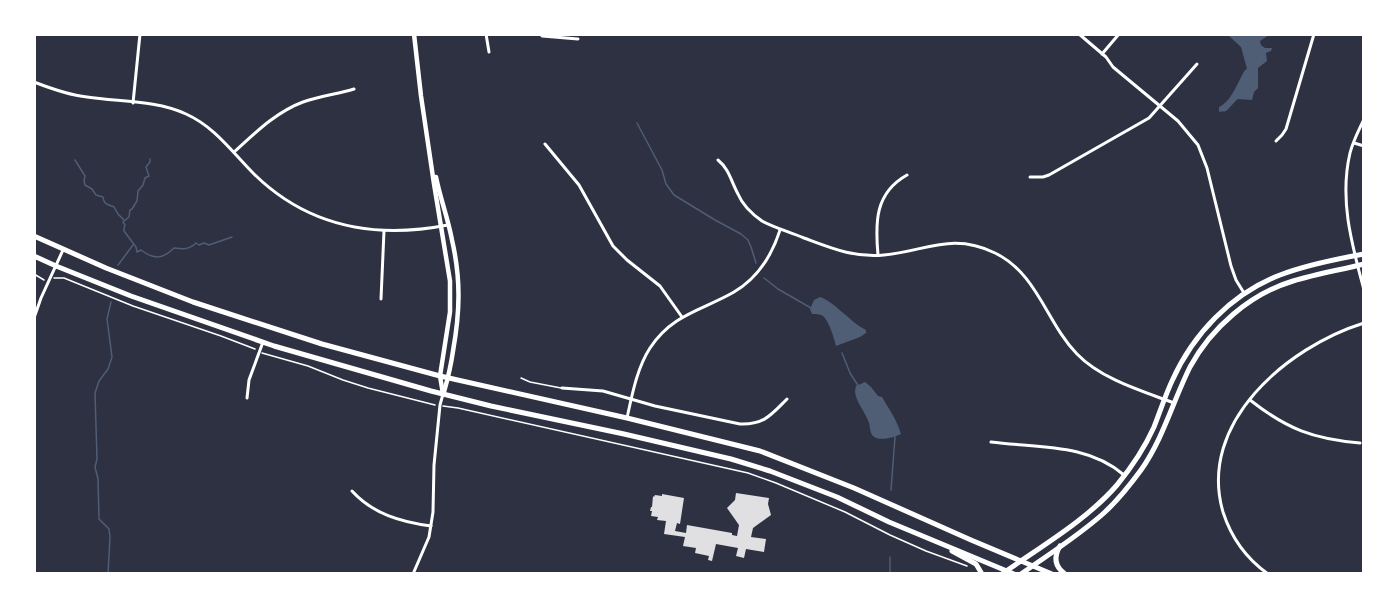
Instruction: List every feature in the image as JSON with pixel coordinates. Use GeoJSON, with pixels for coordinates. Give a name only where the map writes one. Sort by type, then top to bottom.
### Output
{"type":"FeatureCollection","features":[{"type":"Feature","properties":{"kind":"main road"},"geometry":{"type":"LineString","coordinates":[[414,34],[421,96],[448,259],[451,297],[440,376],[443,394]]}},
{"type":"Feature","properties":{"kind":"main road"},"geometry":{"type":"LineString","coordinates":[[430,150],[449,225],[458,270],[460,297],[459,316],[443,394]]}},
{"type":"Feature","properties":{"kind":"main road"},"geometry":{"type":"LineString","coordinates":[[34,236],[106,268],[204,306],[322,344],[448,378],[627,418],[760,451],[854,488],[1052,573]]}},
{"type":"Feature","properties":{"kind":"main road"},"geometry":{"type":"LineString","coordinates":[[1005,572],[1081,518],[1118,484],[1153,429],[1181,363],[1200,334],[1226,308],[1244,294],[1278,276],[1364,254]]}},
{"type":"Feature","properties":{"kind":"main road"},"geometry":{"type":"LineString","coordinates":[[34,256],[131,296],[263,342],[443,394],[751,465],[837,497],[1005,572],[1014,573]]}},
{"type":"Feature","properties":{"kind":"main road"},"geometry":{"type":"LineString","coordinates":[[1021,573],[1086,527],[1124,492],[1152,453],[1190,367],[1218,329],[1240,309],[1263,294],[1290,282],[1360,265]]}},
{"type":"Feature","properties":{"kind":"main road"},"geometry":{"type":"LineString","coordinates":[[938,542],[976,564],[982,573]]}},
{"type":"Feature","properties":{"kind":"main road"},"geometry":{"type":"LineString","coordinates":[[1060,546],[1055,559],[1060,571],[1065,573]]}},
{"type":"Feature","properties":{"kind":"street"},"geometry":{"type":"LineString","coordinates":[[133,103],[140,34]]}},
{"type":"Feature","properties":{"kind":"street"},"geometry":{"type":"LineString","coordinates":[[486,34],[489,52]]}},
{"type":"Feature","properties":{"kind":"street"},"geometry":{"type":"LineString","coordinates":[[542,34],[542,36],[579,39]]}},
{"type":"Feature","properties":{"kind":"street"},"geometry":{"type":"LineString","coordinates":[[1079,34],[1113,67],[1185,128],[1194,139],[1207,168],[1231,266],[1244,294]]}},
{"type":"Feature","properties":{"kind":"street"},"geometry":{"type":"LineString","coordinates":[[1102,54],[1119,34]]}},
{"type":"Feature","properties":{"kind":"street"},"geometry":{"type":"LineString","coordinates":[[1276,141],[1286,129],[1314,34]]}},
{"type":"Feature","properties":{"kind":"street"},"geometry":{"type":"LineString","coordinates":[[1029,177],[1049,175],[1149,118],[1197,64]]}},
{"type":"Feature","properties":{"kind":"street"},"geometry":{"type":"LineString","coordinates":[[34,82],[73,95],[169,108],[189,115],[212,130],[266,186],[301,209],[342,225],[384,231],[449,225]]}},
{"type":"Feature","properties":{"kind":"street"},"geometry":{"type":"LineString","coordinates":[[234,152],[267,123],[296,105],[354,89]]}},
{"type":"Feature","properties":{"kind":"street"},"geometry":{"type":"LineString","coordinates":[[1364,119],[1348,165],[1346,193],[1347,216],[1354,256],[1360,265],[1364,290]]}},
{"type":"Feature","properties":{"kind":"street"},"geometry":{"type":"LineString","coordinates":[[1354,143],[1364,146]]}},
{"type":"Feature","properties":{"kind":"street"},"geometry":{"type":"LineString","coordinates":[[545,144],[579,185],[614,246],[627,260],[660,286],[682,317]]}},
{"type":"Feature","properties":{"kind":"street"},"geometry":{"type":"LineString","coordinates":[[718,160],[727,169],[739,197],[748,209],[762,221],[842,252],[878,255],[949,243],[973,246],[995,253],[1012,264],[1028,280],[1064,338],[1084,361],[1110,377],[1174,404]]}},
{"type":"Feature","properties":{"kind":"street"},"geometry":{"type":"LineString","coordinates":[[878,255],[876,236],[879,210],[891,186],[907,175]]}},
{"type":"Feature","properties":{"kind":"street"},"geometry":{"type":"LineString","coordinates":[[627,418],[639,372],[650,348],[675,321],[734,292],[751,280],[769,257],[781,229]]}},
{"type":"Feature","properties":{"kind":"street"},"geometry":{"type":"LineString","coordinates":[[381,298],[384,231]]}},
{"type":"Feature","properties":{"kind":"street"},"geometry":{"type":"LineString","coordinates":[[34,318],[63,250]]}},
{"type":"Feature","properties":{"kind":"street"},"geometry":{"type":"LineString","coordinates":[[1268,573],[1246,554],[1233,536],[1225,517],[1219,489],[1219,470],[1224,443],[1250,400],[1274,374],[1298,354],[1321,341],[1364,323]]}},
{"type":"Feature","properties":{"kind":"street"},"geometry":{"type":"LineString","coordinates":[[247,398],[249,380],[263,342]]}},
{"type":"Feature","properties":{"kind":"street"},"geometry":{"type":"LineString","coordinates":[[562,388],[603,391],[726,422],[752,424],[770,417],[787,399]]}},
{"type":"Feature","properties":{"kind":"street"},"geometry":{"type":"LineString","coordinates":[[413,573],[429,537],[431,526],[434,465],[443,394]]}},
{"type":"Feature","properties":{"kind":"street"},"geometry":{"type":"LineString","coordinates":[[1250,400],[1279,421],[1302,432],[1329,440],[1360,443]]}},
{"type":"Feature","properties":{"kind":"street"},"geometry":{"type":"LineString","coordinates":[[991,442],[1063,449],[1084,454],[1107,463],[1124,475]]}},
{"type":"Feature","properties":{"kind":"street"},"geometry":{"type":"LineString","coordinates":[[352,491],[366,504],[388,516],[431,526]]}},
{"type":"Feature","properties":{"kind":"lane"},"geometry":{"type":"LineString","coordinates":[[521,378],[562,388]]}},
{"type":"Feature","properties":{"kind":"path"},"geometry":{"type":"LineString","coordinates":[[34,274],[43,280],[61,277],[259,352],[308,366],[355,384],[419,401],[748,473],[845,512],[890,536],[968,566]]}},
{"type":"Feature","properties":{"kind":"water"},"geometry":{"type":"Polygon","coordinates":[[[1228,35],[1269,35],[1260,41],[1265,48],[1272,48],[1266,53],[1267,61],[1258,68],[1258,88],[1252,100],[1238,99],[1227,111],[1219,112],[1219,107],[1231,96],[1247,69],[1241,47],[1228,35]]]}},
{"type":"Feature","properties":{"kind":"water"},"geometry":{"type":"Polygon","coordinates":[[[820,297],[866,330],[866,333],[836,346],[825,318],[812,314],[810,309],[814,300],[820,297]]]}},
{"type":"Feature","properties":{"kind":"water"},"geometry":{"type":"Polygon","coordinates":[[[865,382],[878,396],[882,397],[901,434],[883,439],[872,435],[868,419],[855,395],[856,386],[865,382]]]}},
{"type":"Feature","properties":{"kind":"building"},"geometry":{"type":"Polygon","coordinates":[[[736,493],[769,498],[771,515],[753,528],[751,537],[766,539],[764,552],[746,549],[744,558],[736,556],[738,548],[716,544],[712,561],[708,560],[709,556],[695,553],[696,548],[683,546],[685,537],[664,534],[666,521],[657,520],[658,517],[651,516],[653,496],[662,496],[662,494],[684,498],[680,524],[677,523],[675,531],[686,533],[687,525],[732,533],[737,536],[739,525],[727,508],[735,500],[736,493]]]}},
{"type":"Feature","properties":{"kind":"waterway"},"geometry":{"type":"LineString","coordinates":[[637,123],[662,170],[666,184],[674,195],[741,234],[748,240],[756,263]]}},
{"type":"Feature","properties":{"kind":"waterway"},"geometry":{"type":"LineString","coordinates":[[150,159],[146,167],[149,176],[145,178],[138,191],[137,201],[130,210],[129,217],[123,222],[124,231],[137,252],[141,250],[158,257],[174,248],[188,248],[196,243],[209,245],[232,237]]}},
{"type":"Feature","properties":{"kind":"waterway"},"geometry":{"type":"LineString","coordinates":[[75,160],[85,176],[85,185],[96,195],[103,197],[105,203],[114,207],[124,220]]}},
{"type":"Feature","properties":{"kind":"waterway"},"geometry":{"type":"LineString","coordinates":[[118,265],[133,245]]}},
{"type":"Feature","properties":{"kind":"waterway"},"geometry":{"type":"LineString","coordinates":[[764,278],[811,308]]}},
{"type":"Feature","properties":{"kind":"waterway"},"geometry":{"type":"LineString","coordinates":[[108,574],[110,537],[109,529],[99,519],[98,479],[95,467],[97,459],[95,393],[112,357],[107,319],[111,302]]}},
{"type":"Feature","properties":{"kind":"waterway"},"geometry":{"type":"LineString","coordinates":[[842,353],[859,387]]}},
{"type":"Feature","properties":{"kind":"waterway"},"geometry":{"type":"LineString","coordinates":[[891,490],[895,437]]}},
{"type":"Feature","properties":{"kind":"waterway"},"geometry":{"type":"LineString","coordinates":[[890,557],[890,574]]}}]}
